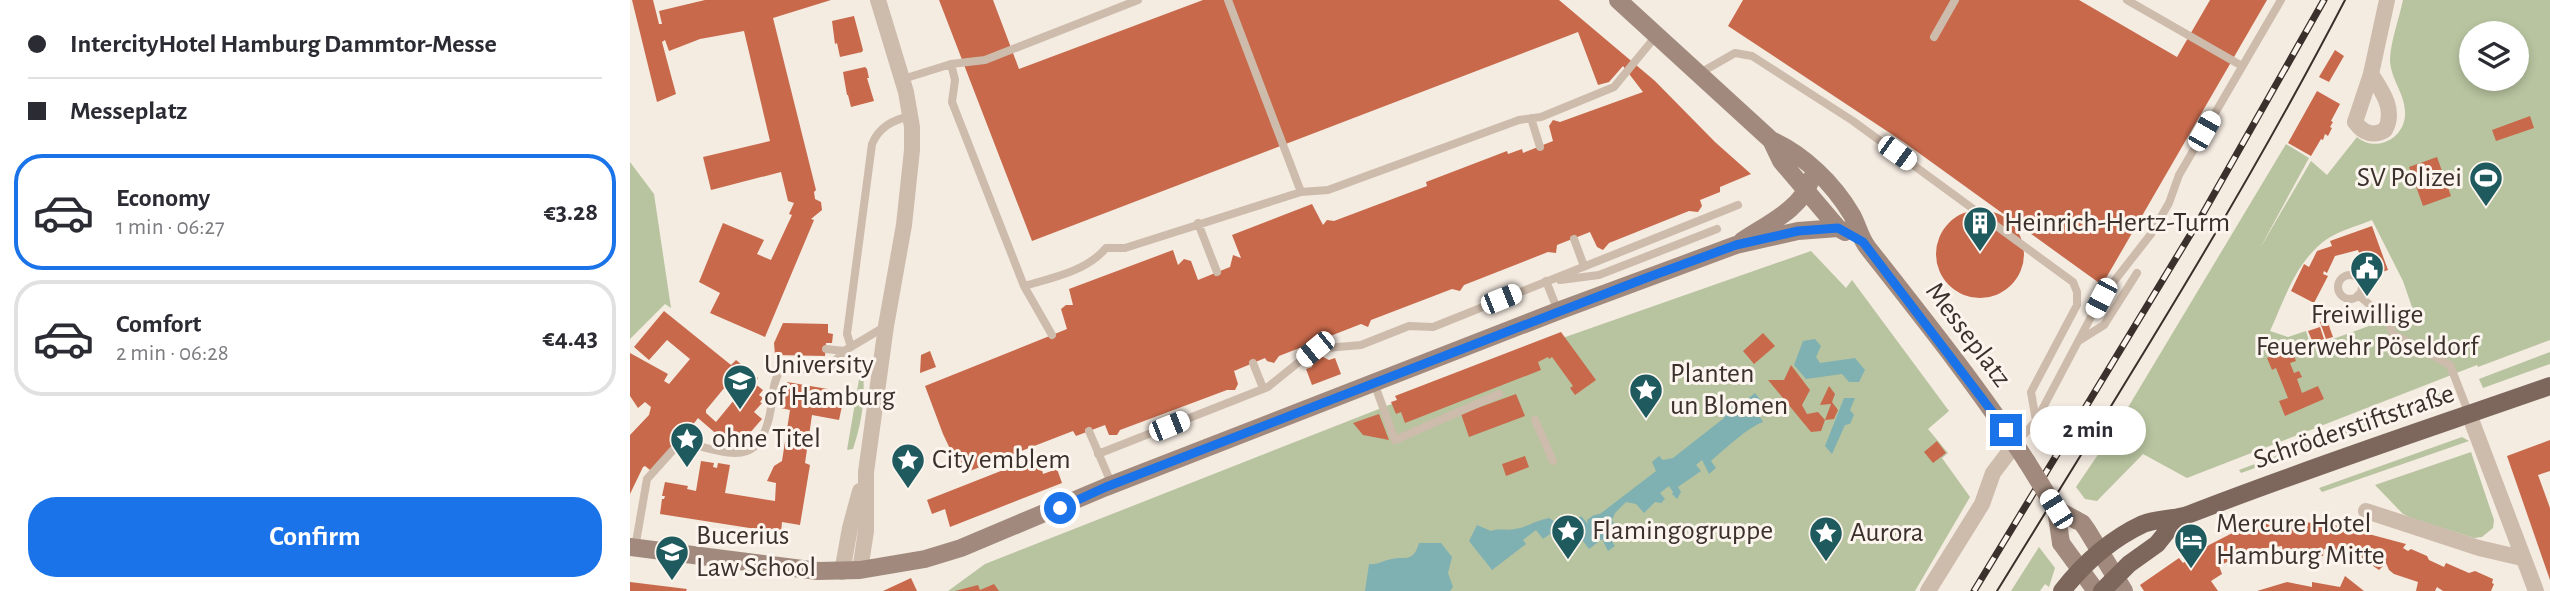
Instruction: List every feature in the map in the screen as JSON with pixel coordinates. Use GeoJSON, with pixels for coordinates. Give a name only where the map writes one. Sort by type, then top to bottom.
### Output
{"type":"FeatureCollection","features":[{"type":"Feature","properties":{"kind":"main road","name":"Schröderstiftstraße"},"geometry":{"type":"LineString","coordinates":[[2062,591],[2100,551],[2146,523],[2177,519],[2298,473],[2550,386]]}},
{"type":"Feature","properties":{"kind":"main road","name":"Schröderstiftstraße"},"geometry":{"type":"LineString","coordinates":[[2102,591],[2120,584],[2129,564],[2157,544],[2177,519]]}},
{"type":"Feature","properties":{"kind":"street"},"geometry":{"type":"LineString","coordinates":[[851,571],[850,528],[866,472],[912,150],[911,121],[903,79],[878,0]]}},
{"type":"Feature","properties":{"kind":"street"},"geometry":{"type":"LineString","coordinates":[[1619,0],[1770,140]]}},
{"type":"Feature","properties":{"kind":"street"},"geometry":{"type":"LineString","coordinates":[[2371,74],[2387,0]]}},
{"type":"Feature","properties":{"kind":"street","name":"Messeplatz"},"geometry":{"type":"LineString","coordinates":[[1770,140],[1792,150],[1835,192],[1856,222],[1863,242],[2015,444],[2056,509]]}},
{"type":"Feature","properties":{"kind":"street","name":"Messeplatz"},"geometry":{"type":"LineString","coordinates":[[1770,140],[1781,161],[1838,228],[1863,242]]}},
{"type":"Feature","properties":{"kind":"street"},"geometry":{"type":"LineString","coordinates":[[1736,245],[1796,204],[1807,190],[1812,169]]}},
{"type":"Feature","properties":{"kind":"street"},"geometry":{"type":"LineString","coordinates":[[632,548],[801,570],[851,571],[925,559],[961,548],[1112,485],[1558,311],[1736,245],[1798,231],[1838,228]]}},
{"type":"Feature","properties":{"kind":"street"},"geometry":{"type":"LineString","coordinates":[[2469,414],[2536,591]]}},
{"type":"Feature","properties":{"kind":"street"},"geometry":{"type":"LineString","coordinates":[[1928,591],[1982,504],[1993,473],[2015,444]]}},
{"type":"Feature","properties":{"kind":"street"},"geometry":{"type":"LineString","coordinates":[[2056,509],[2082,523],[2120,584]]}},
{"type":"Feature","properties":{"kind":"street"},"geometry":{"type":"LineString","coordinates":[[2056,509],[2062,543],[2096,591]]}},
{"type":"Feature","properties":{"kind":"street"},"geometry":{"type":"LineString","coordinates":[[2366,511],[2479,548],[2522,558]]}},
{"type":"Feature","properties":{"kind":"lane"},"geometry":{"type":"LineString","coordinates":[[903,79],[951,64],[985,61],[1138,0]]}},
{"type":"Feature","properties":{"kind":"lane"},"geometry":{"type":"LineString","coordinates":[[1228,0],[1301,192]]}},
{"type":"Feature","properties":{"kind":"lane"},"geometry":{"type":"LineString","coordinates":[[1934,37],[1955,0]]}},
{"type":"Feature","properties":{"kind":"lane"},"geometry":{"type":"LineString","coordinates":[[2127,0],[2242,66]]}},
{"type":"Feature","properties":{"kind":"lane"},"geometry":{"type":"LineString","coordinates":[[2015,444],[2036,421],[2101,298],[2155,217],[2169,203],[2179,175],[2281,0]]}},
{"type":"Feature","properties":{"kind":"lane"},"geometry":{"type":"LineString","coordinates":[[1024,286],[1096,260],[1106,248],[1125,248],[1301,192],[1328,190],[1520,120],[1541,117],[1614,87],[1656,36]]}},
{"type":"Feature","properties":{"kind":"lane"},"geometry":{"type":"LineString","coordinates":[[1697,74],[1735,53],[1752,56],[1853,121],[2073,282],[2077,292],[2077,305],[2031,392],[2036,421]]}},
{"type":"Feature","properties":{"kind":"lane"},"geometry":{"type":"LineString","coordinates":[[951,64],[955,80],[953,102],[1024,286],[1052,335]]}},
{"type":"Feature","properties":{"kind":"lane"},"geometry":{"type":"LineString","coordinates":[[1531,118],[1540,146]]}},
{"type":"Feature","properties":{"kind":"lane"},"geometry":{"type":"LineString","coordinates":[[847,349],[872,144],[880,131],[896,119],[911,121]]}},
{"type":"Feature","properties":{"kind":"lane"},"geometry":{"type":"LineString","coordinates":[[1098,454],[1263,388],[1315,349],[1361,345],[1409,326],[1433,327],[1738,205]]}},
{"type":"Feature","properties":{"kind":"lane"},"geometry":{"type":"LineString","coordinates":[[1198,223],[1217,272]]}},
{"type":"Feature","properties":{"kind":"lane"},"geometry":{"type":"LineString","coordinates":[[1546,281],[1599,275],[1717,229]]}},
{"type":"Feature","properties":{"kind":"lane"},"geometry":{"type":"LineString","coordinates":[[1574,239],[1584,266]]}},
{"type":"Feature","properties":{"kind":"lane"},"geometry":{"type":"LineString","coordinates":[[2078,342],[2104,325],[2137,273]]}},
{"type":"Feature","properties":{"kind":"lane"},"geometry":{"type":"LineString","coordinates":[[1546,281],[1558,311]]}},
{"type":"Feature","properties":{"kind":"lane"},"geometry":{"type":"LineString","coordinates":[[2358,295],[2388,320],[2393,334],[2450,365],[2469,414]]}},
{"type":"Feature","properties":{"kind":"lane"},"geometry":{"type":"LineString","coordinates":[[632,548],[647,479],[673,450],[686,443],[731,454],[751,449],[763,434],[780,371],[829,368],[847,349],[886,326]]}},
{"type":"Feature","properties":{"kind":"lane"},"geometry":{"type":"LineString","coordinates":[[826,349],[847,349]]}},
{"type":"Feature","properties":{"kind":"lane"},"geometry":{"type":"LineString","coordinates":[[1253,363],[1263,388]]}},
{"type":"Feature","properties":{"kind":"lane"},"geometry":{"type":"LineString","coordinates":[[1374,383],[1395,440],[1499,394]]}},
{"type":"Feature","properties":{"kind":"lane"},"geometry":{"type":"LineString","coordinates":[[1535,420],[1553,461]]}},
{"type":"Feature","properties":{"kind":"lane"},"geometry":{"type":"LineString","coordinates":[[1089,431],[1112,485]]}},
{"type":"Feature","properties":{"kind":"green space"},"geometry":{"type":"Polygon","coordinates":[[[2403,0],[2550,0],[2550,340],[2478,367],[2477,365],[2187,478],[2143,454],[2097,501],[2085,499],[2076,487],[2112,434],[2286,144],[2309,158],[2259,250],[2311,161],[2327,175],[2357,137],[2373,144],[2382,143],[2396,135],[2401,128],[2405,111],[2392,72],[2390,59],[2403,0]],[[2372,220],[2327,239],[2316,248],[2292,281],[2270,331],[2288,337],[2306,331],[2311,347],[2413,310],[2403,281],[2372,220]]]}},
{"type":"Feature","properties":{"kind":"green space"},"geometry":{"type":"Polygon","coordinates":[[[630,162],[654,194],[671,308],[665,304],[630,339],[630,162]]]}},
{"type":"Feature","properties":{"kind":"green space","name":"Planten un Blomen"},"geometry":{"type":"Polygon","coordinates":[[[1811,251],[1846,288],[1852,280],[1949,411],[1928,429],[1948,453],[1942,458],[1970,497],[1915,591],[948,591],[985,564],[1534,348],[1811,251]]]}},
{"type":"Feature","properties":{"kind":"green space"},"geometry":{"type":"Polygon","coordinates":[[[2550,352],[2550,364],[2483,388],[2479,379],[2550,352]]]}},
{"type":"Feature","properties":{"kind":"green space"},"geometry":{"type":"Polygon","coordinates":[[[862,362],[864,395],[861,416],[853,449],[847,450],[862,362]]]}},
{"type":"Feature","properties":{"kind":"green space"},"geometry":{"type":"Polygon","coordinates":[[[2452,388],[2447,399],[2241,473],[2239,470],[2452,388]]]}},
{"type":"Feature","properties":{"kind":"green space"},"geometry":{"type":"Polygon","coordinates":[[[2462,437],[2469,441],[2322,492],[2319,488],[2462,437]]]}},
{"type":"Feature","properties":{"kind":"green space"},"geometry":{"type":"Polygon","coordinates":[[[2471,452],[2494,520],[2493,528],[2482,537],[2474,538],[2411,518],[2403,514],[2375,485],[2471,452]]]}},
{"type":"Feature","properties":{"kind":"green space"},"geometry":{"type":"Polygon","coordinates":[[[2039,547],[2055,568],[2049,587],[2045,584],[2040,591],[2011,591],[2039,547]]]}},
{"type":"Feature","properties":{"kind":"water"},"geometry":{"type":"Polygon","coordinates":[[[1815,339],[1821,346],[1816,357],[1820,363],[1855,358],[1865,370],[1859,382],[1849,382],[1842,374],[1806,379],[1794,365],[1803,341],[1815,339]]]}},
{"type":"Feature","properties":{"kind":"water"},"geometry":{"type":"Polygon","coordinates":[[[1755,393],[1766,407],[1758,413],[1763,422],[1743,434],[1711,461],[1716,468],[1709,474],[1702,460],[1696,465],[1701,471],[1678,487],[1681,492],[1677,499],[1669,486],[1660,493],[1665,499],[1661,503],[1655,502],[1644,513],[1636,504],[1626,502],[1612,520],[1620,530],[1611,540],[1615,546],[1608,551],[1602,539],[1589,549],[1583,541],[1573,547],[1566,538],[1558,543],[1550,534],[1543,539],[1536,530],[1523,540],[1526,544],[1492,570],[1469,541],[1477,525],[1491,531],[1512,530],[1549,518],[1566,526],[1581,516],[1588,524],[1587,520],[1600,514],[1656,471],[1652,462],[1659,456],[1663,460],[1673,458],[1724,418],[1719,410],[1726,404],[1730,408],[1743,403],[1755,393]]]}},
{"type":"Feature","properties":{"kind":"water"},"geometry":{"type":"Polygon","coordinates":[[[1844,398],[1855,398],[1850,410],[1854,415],[1850,424],[1845,425],[1832,454],[1825,446],[1844,398]]]}},
{"type":"Feature","properties":{"kind":"water"},"geometry":{"type":"Polygon","coordinates":[[[1419,543],[1441,543],[1452,557],[1448,573],[1453,587],[1450,591],[1365,591],[1369,564],[1412,556],[1419,543]]]}},
{"type":"Feature","properties":{"kind":"building"},"geometry":{"type":"Polygon","coordinates":[[[632,0],[653,0],[659,24],[662,24],[659,11],[705,0],[831,0],[773,18],[816,190],[815,199],[821,202],[822,210],[811,219],[814,220],[765,337],[710,313],[720,293],[699,282],[723,223],[764,240],[757,254],[771,260],[792,215],[789,214],[794,203],[788,201],[781,172],[711,190],[703,157],[770,141],[744,31],[700,39],[669,51],[665,40],[662,42],[676,94],[657,102],[632,0]]]}},
{"type":"Feature","properties":{"kind":"building"},"geometry":{"type":"Polygon","coordinates":[[[939,0],[993,0],[1019,69],[1203,0],[1559,0],[1655,81],[1751,174],[1720,187],[1720,192],[1700,200],[1702,206],[1698,212],[1689,211],[1609,243],[1603,250],[1597,247],[1590,232],[1557,245],[1556,253],[1548,252],[1464,285],[1460,291],[1452,289],[1371,320],[1368,327],[1361,324],[1279,356],[1274,363],[1265,358],[1234,371],[1238,384],[1235,390],[1227,390],[1120,430],[1117,435],[1109,435],[1105,425],[1076,436],[1073,431],[962,474],[925,386],[1067,329],[1061,309],[1066,305],[1073,305],[1069,289],[1173,250],[1178,265],[1184,259],[1191,261],[1198,280],[1230,267],[1233,255],[1241,258],[1232,235],[1312,204],[1323,225],[1327,220],[1334,221],[1427,186],[1426,182],[1507,151],[1508,154],[1522,149],[1523,153],[1553,141],[1549,126],[1553,120],[1560,122],[1643,92],[1623,66],[1609,82],[1598,85],[1578,32],[1032,241],[939,0]]]}},
{"type":"Feature","properties":{"kind":"building"},"geometry":{"type":"Polygon","coordinates":[[[1743,0],[2079,0],[2177,57],[2210,0],[2267,0],[2102,285],[1905,143],[1728,26],[1743,0]]]}},
{"type":"Feature","properties":{"kind":"building"},"geometry":{"type":"Polygon","coordinates":[[[854,16],[863,50],[840,57],[832,21],[854,16]]]}},
{"type":"Feature","properties":{"kind":"building"},"geometry":{"type":"Polygon","coordinates":[[[2335,50],[2344,56],[2329,82],[2319,77],[2335,50]]]}},
{"type":"Feature","properties":{"kind":"building"},"geometry":{"type":"Polygon","coordinates":[[[865,67],[874,101],[851,107],[843,72],[865,67]]]}},
{"type":"Feature","properties":{"kind":"building"},"geometry":{"type":"Polygon","coordinates":[[[2317,91],[2340,104],[2331,121],[2332,128],[2328,136],[2325,134],[2311,156],[2288,143],[2317,91]]]}},
{"type":"Feature","properties":{"kind":"building"},"geometry":{"type":"Polygon","coordinates":[[[2530,116],[2534,128],[2496,141],[2492,130],[2530,116]]]}},
{"type":"Feature","properties":{"kind":"building"},"geometry":{"type":"Polygon","coordinates":[[[2437,157],[2451,196],[2423,206],[2409,167],[2437,157]]]}},
{"type":"Feature","properties":{"kind":"building","name":"Heinrich-Hertz-Turm"},"geometry":{"type":"Polygon","coordinates":[[[1980,210],[1997,214],[2011,223],[2020,237],[2024,254],[2020,271],[2011,285],[1997,294],[1980,298],[1963,294],[1949,285],[1940,271],[1936,254],[1940,237],[1949,223],[1963,214],[1980,210]]]}},
{"type":"Feature","properties":{"kind":"building"},"geometry":{"type":"Polygon","coordinates":[[[2372,226],[2388,270],[2368,277],[2358,250],[2335,256],[2327,273],[2324,271],[2323,274],[2328,276],[2314,303],[2291,291],[2304,264],[2309,267],[2317,251],[2332,246],[2330,241],[2372,226]]]}},
{"type":"Feature","properties":{"kind":"building"},"geometry":{"type":"Polygon","coordinates":[[[664,311],[731,365],[736,360],[758,378],[754,383],[763,390],[759,395],[763,398],[754,412],[762,419],[735,450],[698,418],[658,465],[650,470],[643,467],[630,494],[630,435],[649,415],[651,407],[645,402],[638,408],[630,396],[630,353],[668,374],[664,381],[669,384],[690,359],[667,340],[649,360],[634,347],[664,311]],[[726,383],[706,413],[716,422],[739,394],[726,383]]]}},
{"type":"Feature","properties":{"kind":"building"},"geometry":{"type":"Polygon","coordinates":[[[2327,320],[2333,337],[2326,339],[2320,322],[2327,320]]]}},
{"type":"Feature","properties":{"kind":"building"},"geometry":{"type":"Polygon","coordinates":[[[783,323],[828,324],[828,333],[833,334],[832,343],[826,343],[825,356],[775,355],[774,343],[783,323]]]}},
{"type":"Feature","properties":{"kind":"building"},"geometry":{"type":"Polygon","coordinates":[[[2320,327],[2324,339],[2313,343],[2308,331],[2320,327]]]}},
{"type":"Feature","properties":{"kind":"building"},"geometry":{"type":"Polygon","coordinates":[[[1561,332],[1596,380],[1575,395],[1570,388],[1573,386],[1552,357],[1548,357],[1538,362],[1541,370],[1405,423],[1401,412],[1396,414],[1391,402],[1397,400],[1395,396],[1561,332]]]}},
{"type":"Feature","properties":{"kind":"building"},"geometry":{"type":"Polygon","coordinates":[[[1763,333],[1775,346],[1754,364],[1743,351],[1763,333]]]}},
{"type":"Feature","properties":{"kind":"building"},"geometry":{"type":"Polygon","coordinates":[[[2291,348],[2296,361],[2290,363],[2294,373],[2299,371],[2302,377],[2297,379],[2302,393],[2318,386],[2324,399],[2285,416],[2279,401],[2288,398],[2276,368],[2272,370],[2267,358],[2291,348]]]}},
{"type":"Feature","properties":{"kind":"building"},"geometry":{"type":"Polygon","coordinates":[[[930,351],[936,367],[920,373],[921,355],[930,351]]]}},
{"type":"Feature","properties":{"kind":"building"},"geometry":{"type":"Polygon","coordinates":[[[1321,356],[1329,360],[1335,358],[1341,374],[1312,385],[1306,369],[1312,367],[1314,359],[1321,356]]]}},
{"type":"Feature","properties":{"kind":"building"},"geometry":{"type":"Polygon","coordinates":[[[1791,365],[1810,390],[1802,405],[1807,414],[1818,412],[1825,420],[1821,431],[1811,432],[1768,380],[1784,380],[1791,365]]]}},
{"type":"Feature","properties":{"kind":"building"},"geometry":{"type":"Polygon","coordinates":[[[787,382],[845,392],[839,420],[812,415],[805,463],[810,465],[800,525],[782,522],[781,533],[660,514],[665,496],[662,496],[665,482],[688,486],[687,489],[696,491],[701,461],[714,463],[713,467],[717,468],[718,463],[730,465],[725,493],[775,501],[776,483],[767,481],[774,466],[782,461],[790,410],[781,408],[787,382]]]}},
{"type":"Feature","properties":{"kind":"building"},"geometry":{"type":"Polygon","coordinates":[[[1829,386],[1835,394],[1832,402],[1838,410],[1834,419],[1825,420],[1831,404],[1820,405],[1829,386]]]}},
{"type":"Feature","properties":{"kind":"building"},"geometry":{"type":"Polygon","coordinates":[[[1516,394],[1525,416],[1469,437],[1461,414],[1516,394]]]}},
{"type":"Feature","properties":{"kind":"building"},"geometry":{"type":"Polygon","coordinates":[[[1379,414],[1389,440],[1363,435],[1353,423],[1379,414]]]}},
{"type":"Feature","properties":{"kind":"building"},"geometry":{"type":"Polygon","coordinates":[[[2550,440],[2550,471],[2538,475],[2550,508],[2550,580],[2507,456],[2550,440]]]}},
{"type":"Feature","properties":{"kind":"building"},"geometry":{"type":"Polygon","coordinates":[[[1937,441],[1946,453],[1933,463],[1924,452],[1937,441]]]}},
{"type":"Feature","properties":{"kind":"building"},"geometry":{"type":"Polygon","coordinates":[[[1039,456],[1043,474],[1057,469],[1062,483],[950,527],[945,509],[932,514],[927,500],[1039,456]]]}},
{"type":"Feature","properties":{"kind":"building"},"geometry":{"type":"Polygon","coordinates":[[[1525,456],[1529,467],[1506,476],[1502,464],[1525,456]]]}},
{"type":"Feature","properties":{"kind":"building"},"geometry":{"type":"Polygon","coordinates":[[[2292,521],[2335,525],[2406,544],[2403,548],[2408,551],[2411,549],[2427,556],[2429,560],[2444,567],[2446,563],[2469,573],[2475,571],[2493,579],[2494,584],[2491,591],[2443,591],[2437,587],[2435,591],[2416,591],[2418,582],[2394,574],[2386,563],[2379,570],[2354,553],[2324,549],[2323,556],[2283,554],[2282,546],[2251,550],[2253,558],[2246,561],[2243,554],[2219,566],[2222,574],[2211,581],[2218,591],[2144,591],[2140,585],[2179,558],[2183,563],[2209,545],[2248,525],[2292,521]]]}},
{"type":"Feature","properties":{"kind":"building"},"geometry":{"type":"Polygon","coordinates":[[[2345,576],[2364,591],[2257,591],[2287,582],[2312,587],[2312,582],[2340,587],[2345,576]]]}},
{"type":"Feature","properties":{"kind":"building"},"geometry":{"type":"Polygon","coordinates":[[[911,578],[917,591],[883,591],[911,578]]]}},
{"type":"Feature","properties":{"kind":"building"},"geometry":{"type":"Polygon","coordinates":[[[630,582],[687,589],[630,591],[630,582]]]}},
{"type":"Feature","properties":{"kind":"building"},"geometry":{"type":"Polygon","coordinates":[[[994,584],[999,591],[955,591],[978,585],[980,590],[994,584]]]}},
{"type":"Feature","properties":{"kind":"tram line"},"geometry":{"type":"LineString","coordinates":[[1997,591],[2220,225],[2345,0]]}},
{"type":"Feature","properties":{"kind":"railway"},"geometry":{"type":"LineString","coordinates":[[1974,591],[2201,217],[2324,0]]}},
{"type":"Feature","properties":{"kind":"place","name":"SV Polizei"},"geometry":{"type":"Point","coordinates":[2486,208]}},
{"type":"Feature","properties":{"kind":"place","name":"Heinrich-Hertz-Turm"},"geometry":{"type":"Point","coordinates":[1980,253]}},
{"type":"Feature","properties":{"kind":"place","name":"Freiwillige Feuerwehr Pöseldorf"},"geometry":{"type":"Point","coordinates":[2367,298]}},
{"type":"Feature","properties":{"kind":"place","name":"University of Hamburg"},"geometry":{"type":"Point","coordinates":[740,411]}},
{"type":"Feature","properties":{"kind":"place","name":"Planten un Blomen"},"geometry":{"type":"Point","coordinates":[1646,420]}},
{"type":"Feature","properties":{"kind":"place","name":"ohne Titel"},"geometry":{"type":"Point","coordinates":[687,469]}},
{"type":"Feature","properties":{"kind":"place","name":"City emblem"},"geometry":{"type":"Point","coordinates":[908,490]}},
{"type":"Feature","properties":{"kind":"place","name":"Flamingogruppe"},"geometry":{"type":"Point","coordinates":[1568,561]}},
{"type":"Feature","properties":{"kind":"place","name":"Aurora"},"geometry":{"type":"Point","coordinates":[1826,563]}},
{"type":"Feature","properties":{"kind":"place","name":"Mercure Hotel Hamburg Mitte"},"geometry":{"type":"Point","coordinates":[2191,570]}},
{"type":"Feature","properties":{"kind":"place","name":"Bucerius Law School"},"geometry":{"type":"Point","coordinates":[672,582]}},
{"type":"Feature","properties":{"kind":"route"},"geometry":{"type":"LineString","coordinates":[[1060,508],[1106,487],[1646,278],[1736,245],[1812,229],[1838,228],[1863,242],[2006,430]]}}]}
